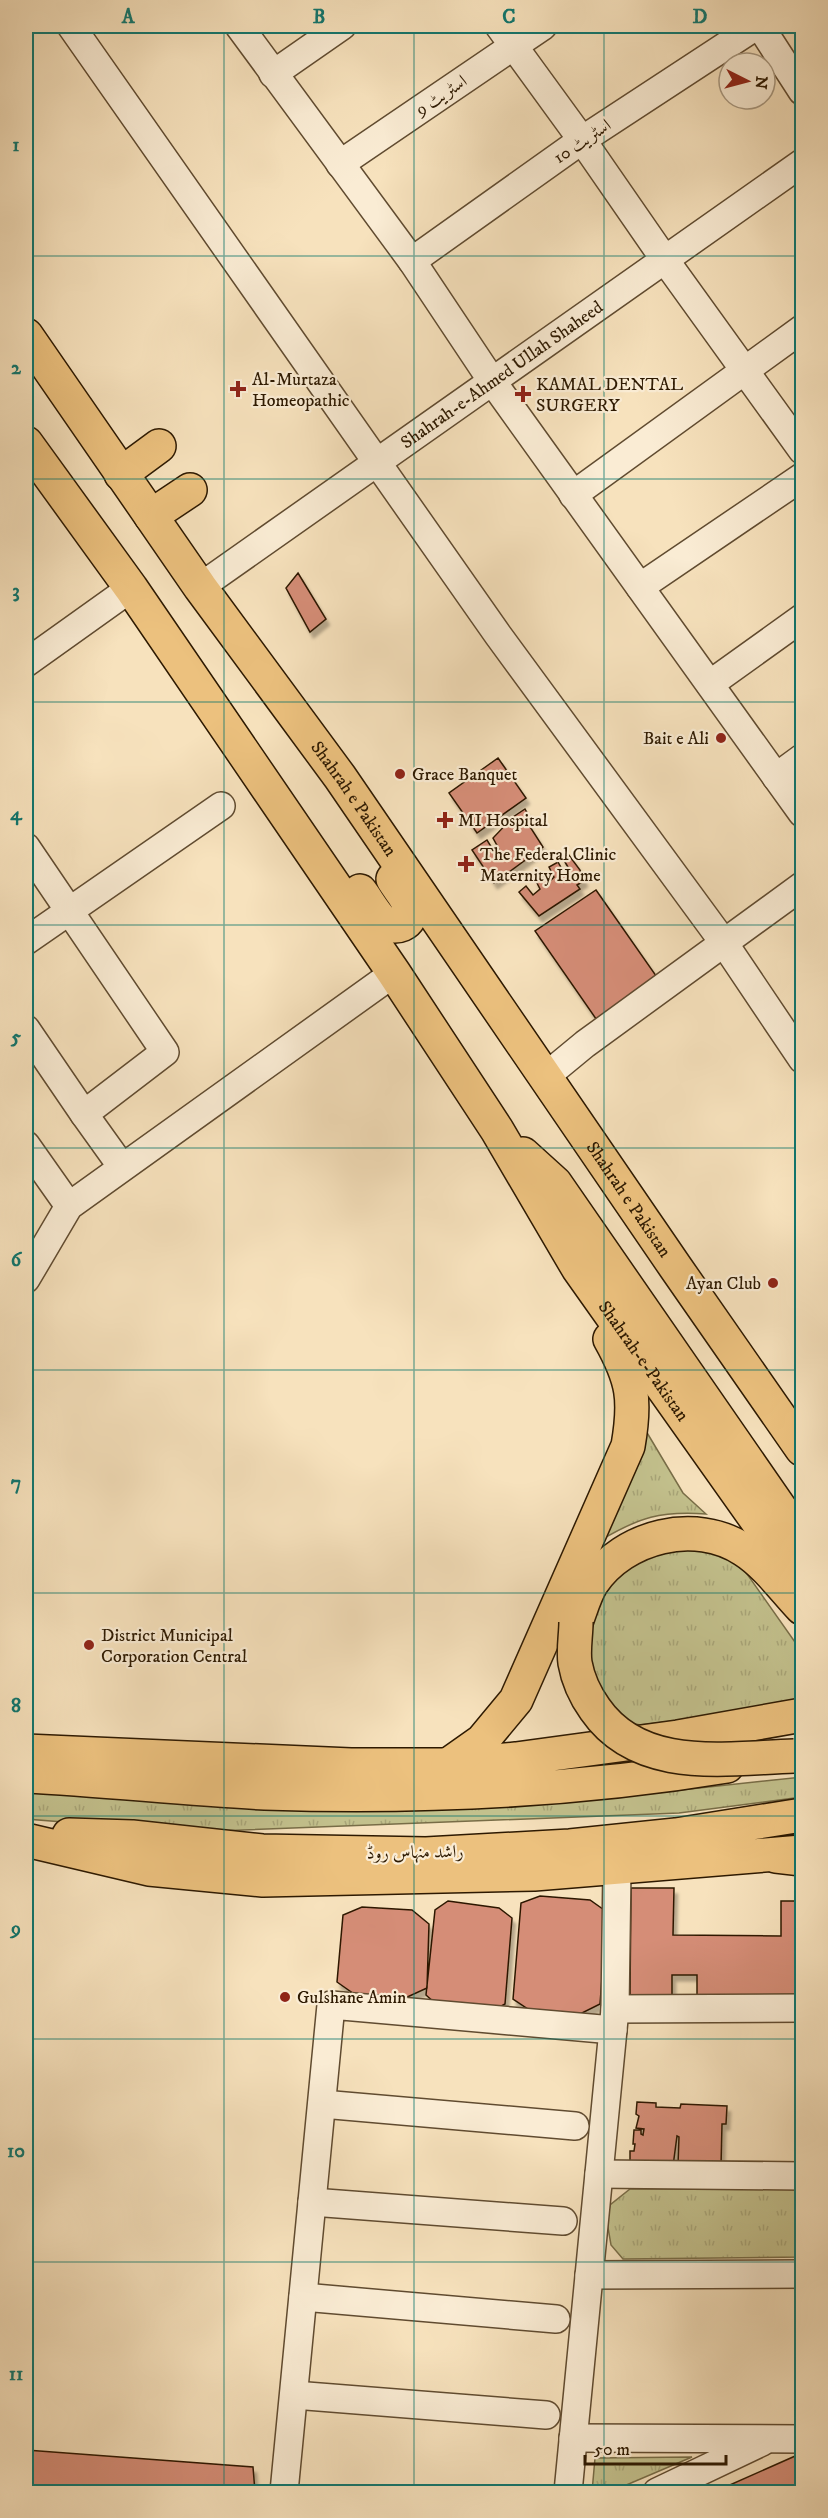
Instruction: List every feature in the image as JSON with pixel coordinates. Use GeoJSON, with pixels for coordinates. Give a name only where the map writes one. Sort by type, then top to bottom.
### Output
{"type":"FeatureCollection","features":[{"type":"Feature","properties":{"kind":"main road","name":"Shahrah e Pakistan"},"geometry":{"type":"LineString","coordinates":[[26,335],[200,587],[340,777],[676,1268],[792,1428]]}},
{"type":"Feature","properties":{"kind":"main road"},"geometry":{"type":"LineString","coordinates":[[26,443],[131,588],[251,763],[394,973],[497,1130],[555,1183],[802,1540]]}},
{"type":"Feature","properties":{"kind":"main road"},"geometry":{"type":"LineString","coordinates":[[121,474],[159,446]]}},
{"type":"Feature","properties":{"kind":"main road"},"geometry":{"type":"LineString","coordinates":[[151,516],[190,490]]}},
{"type":"Feature","properties":{"kind":"main road"},"geometry":{"type":"LineString","coordinates":[[251,763],[309,820],[383,922],[392,927],[399,927],[406,922],[411,913],[409,904],[351,815],[340,777]]}},
{"type":"Feature","properties":{"kind":"main road","name":"Shahrah-e-Pakistan"},"geometry":{"type":"LineString","coordinates":[[497,1130],[578,1268],[802,1584]]}},
{"type":"Feature","properties":{"kind":"main road"},"geometry":{"type":"LineString","coordinates":[[448,1765],[482,1741],[516,1700],[628,1446],[633,1419],[632,1392],[626,1367],[604,1330],[578,1268]]}},
{"type":"Feature","properties":{"kind":"main road"},"geometry":{"type":"LineString","coordinates":[[792,1428],[802,1449]]}},
{"type":"Feature","properties":{"kind":"main road"},"geometry":{"type":"LineString","coordinates":[[798,1755],[702,1760],[666,1756],[631,1743],[604,1722],[585,1695],[575,1662],[576,1622],[592,1584],[613,1560],[651,1539],[684,1533],[714,1537],[744,1550],[802,1608]]}},
{"type":"Feature","properties":{"kind":"main road"},"geometry":{"type":"LineString","coordinates":[[26,1751],[351,1765],[448,1765],[516,1759],[678,1737],[802,1715]]}},
{"type":"Feature","properties":{"kind":"main road"},"geometry":{"type":"LineString","coordinates":[[26,1776],[265,1792],[422,1793],[606,1782],[674,1775],[798,1755]]}},
{"type":"Feature","properties":{"kind":"main road","name":"راشد منہاس روڈ"},"geometry":{"type":"LineString","coordinates":[[26,1833],[132,1837],[262,1851],[426,1854],[676,1835],[802,1815]]}},
{"type":"Feature","properties":{"kind":"main road"},"geometry":{"type":"LineString","coordinates":[[26,1840],[149,1869],[263,1880],[534,1874],[794,1856]]}},
{"type":"Feature","properties":{"kind":"street"},"geometry":{"type":"LineString","coordinates":[[71,26],[498,635],[724,943],[802,1059]]}},
{"type":"Feature","properties":{"kind":"street"},"geometry":{"type":"LineString","coordinates":[[239,26],[412,261],[492,381],[802,813]]}},
{"type":"Feature","properties":{"kind":"street"},"geometry":{"type":"LineString","coordinates":[[273,74],[342,26]]}},
{"type":"Feature","properties":{"kind":"street","name":"اسٹریٹ 9"},"geometry":{"type":"LineString","coordinates":[[340,164],[506,36],[543,26]]}},
{"type":"Feature","properties":{"kind":"street","name":"اسٹریٹ 10"},"geometry":{"type":"LineString","coordinates":[[412,261],[582,140],[756,26]]}},
{"type":"Feature","properties":{"kind":"street"},"geometry":{"type":"LineString","coordinates":[[760,26],[802,91]]}},
{"type":"Feature","properties":{"kind":"street"},"geometry":{"type":"LineString","coordinates":[[506,36],[802,450]]}},
{"type":"Feature","properties":{"kind":"street","name":"Shahrah-e-Ahmed Ullah Shaheed"},"geometry":{"type":"LineString","coordinates":[[200,587],[802,163]]}},
{"type":"Feature","properties":{"kind":"street"},"geometry":{"type":"LineString","coordinates":[[573,495],[802,329]]}},
{"type":"Feature","properties":{"kind":"street"},"geometry":{"type":"LineString","coordinates":[[640,587],[802,477]]}},
{"type":"Feature","properties":{"kind":"street"},"geometry":{"type":"LineString","coordinates":[[26,663],[131,588]]}},
{"type":"Feature","properties":{"kind":"street"},"geometry":{"type":"LineString","coordinates":[[710,684],[802,618]]}},
{"type":"Feature","properties":{"kind":"street"},"geometry":{"type":"LineString","coordinates":[[776,777],[802,758]]}},
{"type":"Feature","properties":{"kind":"street"},"geometry":{"type":"LineString","coordinates":[[26,941],[221,806]]}},
{"type":"Feature","properties":{"kind":"street"},"geometry":{"type":"LineString","coordinates":[[26,847],[165,1052],[84,1114]]}},
{"type":"Feature","properties":{"kind":"street"},"geometry":{"type":"LineString","coordinates":[[545,1077],[585,1044],[802,885]]}},
{"type":"Feature","properties":{"kind":"street"},"geometry":{"type":"LineString","coordinates":[[26,1279],[69,1206],[394,973]]}},
{"type":"Feature","properties":{"kind":"street"},"geometry":{"type":"LineString","coordinates":[[26,1029],[122,1167]]}},
{"type":"Feature","properties":{"kind":"street"},"geometry":{"type":"LineString","coordinates":[[26,1145],[69,1206]]}},
{"type":"Feature","properties":{"kind":"street"},"geometry":{"type":"LineString","coordinates":[[568,2493],[614,2019],[616,1868]]}},
{"type":"Feature","properties":{"kind":"street"},"geometry":{"type":"LineString","coordinates":[[291,2492],[294,2395],[331,2005],[614,2019],[802,2008]]}},
{"type":"Feature","properties":{"kind":"street"},"geometry":{"type":"LineString","coordinates":[[322,2104],[574,2126]]}},
{"type":"Feature","properties":{"kind":"street"},"geometry":{"type":"LineString","coordinates":[[599,2174],[802,2176]]}},
{"type":"Feature","properties":{"kind":"street"},"geometry":{"type":"LineString","coordinates":[[312,2202],[563,2221]]}},
{"type":"Feature","properties":{"kind":"street"},"geometry":{"type":"LineString","coordinates":[[589,2275],[802,2274]]}},
{"type":"Feature","properties":{"kind":"street"},"geometry":{"type":"LineString","coordinates":[[303,2297],[556,2319]]}},
{"type":"Feature","properties":{"kind":"street"},"geometry":{"type":"LineString","coordinates":[[294,2395],[546,2415]]}},
{"type":"Feature","properties":{"kind":"street"},"geometry":{"type":"LineString","coordinates":[[573,2438],[802,2439]]}},
{"type":"Feature","properties":{"kind":"street"},"geometry":{"type":"LineString","coordinates":[[657,2493],[768,2439]]}},
{"type":"Feature","properties":{"kind":"green space"},"geometry":{"type":"Polygon","coordinates":[[[646,1431],[683,1493],[706,1514],[690,1513],[651,1517],[627,1526],[601,1540],[646,1431]]]}},
{"type":"Feature","properties":{"kind":"green space"},"geometry":{"type":"Polygon","coordinates":[[[695,1543],[740,1564],[802,1652],[802,1705],[640,1725],[623,1721],[602,1698],[588,1663],[590,1631],[607,1581],[645,1552],[695,1543]]]}},
{"type":"Feature","properties":{"kind":"green space"},"geometry":{"type":"Polygon","coordinates":[[[802,1777],[802,1797],[679,1813],[189,1832],[26,1819],[26,1790],[588,1800],[802,1777]]]}},
{"type":"Feature","properties":{"kind":"green space"},"geometry":{"type":"Polygon","coordinates":[[[630,2189],[802,2189],[802,2257],[623,2259],[611,2245],[607,2222],[610,2205],[630,2189]]]}},
{"type":"Feature","properties":{"kind":"green space"},"geometry":{"type":"Polygon","coordinates":[[[692,2457],[610,2492],[592,2492],[595,2458],[692,2457]]]}},
{"type":"Feature","properties":{"kind":"building"},"geometry":{"type":"Polygon","coordinates":[[[298,573],[326,619],[310,632],[286,588],[298,573]]]}},
{"type":"Feature","properties":{"kind":"building","name":"MI Hospital"},"geometry":{"type":"Polygon","coordinates":[[[498,758],[526,798],[477,833],[449,793],[498,758]]]}},
{"type":"Feature","properties":{"kind":"building","name":"The Federal Clinic Maternity Home"},"geometry":{"type":"Polygon","coordinates":[[[525,809],[529,816],[525,819],[543,847],[494,883],[472,850],[487,840],[495,853],[499,849],[493,838],[513,817],[525,809]]]}},
{"type":"Feature","properties":{"kind":"building"},"geometry":{"type":"Polygon","coordinates":[[[568,854],[580,870],[584,881],[577,885],[580,889],[539,916],[519,892],[526,886],[533,895],[540,889],[535,879],[542,874],[548,883],[554,877],[549,867],[558,862],[563,871],[568,867],[562,857],[568,854]]]}},
{"type":"Feature","properties":{"kind":"building"},"geometry":{"type":"Polygon","coordinates":[[[596,890],[659,980],[601,1026],[535,931],[596,890]]]}},
{"type":"Feature","properties":{"kind":"building"},"geometry":{"type":"Polygon","coordinates":[[[631,1888],[674,1888],[673,1935],[781,1936],[781,1901],[802,1901],[802,1996],[697,1995],[697,1975],[672,1975],[672,1995],[630,1995],[631,1888]]]}},
{"type":"Feature","properties":{"kind":"building"},"geometry":{"type":"Polygon","coordinates":[[[540,1896],[590,1900],[607,1912],[600,2004],[574,2017],[534,2013],[513,1999],[521,1903],[540,1896]]]}},
{"type":"Feature","properties":{"kind":"building"},"geometry":{"type":"Polygon","coordinates":[[[448,1901],[499,1908],[512,1918],[505,2004],[494,2010],[436,2004],[426,1995],[435,1910],[448,1901]]]}},
{"type":"Feature","properties":{"kind":"building"},"geometry":{"type":"Polygon","coordinates":[[[362,1907],[412,1910],[429,1924],[427,1988],[403,1999],[357,1996],[337,1982],[343,1915],[362,1907]]]}},
{"type":"Feature","properties":{"kind":"building"},"geometry":{"type":"Polygon","coordinates":[[[637,2102],[656,2103],[656,2107],[680,2108],[681,2104],[727,2106],[726,2124],[722,2124],[721,2166],[678,2165],[679,2137],[677,2136],[673,2166],[630,2165],[630,2151],[634,2151],[635,2144],[633,2144],[634,2130],[641,2130],[643,2135],[644,2129],[636,2128],[639,2116],[636,2114],[637,2102]]]}},
{"type":"Feature","properties":{"kind":"building"},"geometry":{"type":"Polygon","coordinates":[[[26,2450],[253,2467],[255,2492],[26,2492],[26,2450]]]}},
{"type":"Feature","properties":{"kind":"building"},"geometry":{"type":"Polygon","coordinates":[[[802,2453],[802,2492],[714,2492],[802,2453]]]}},
{"type":"Feature","properties":{"kind":"place","name":"Al-Murtaza Homeopathic"},"geometry":{"type":"Point","coordinates":[238,389]}},
{"type":"Feature","properties":{"kind":"place","name":"KAMAL DENTAL SURGERY"},"geometry":{"type":"Point","coordinates":[523,394]}},
{"type":"Feature","properties":{"kind":"place","name":"Bait e Ali"},"geometry":{"type":"Point","coordinates":[721,738]}},
{"type":"Feature","properties":{"kind":"place","name":"Grace Banquet"},"geometry":{"type":"Point","coordinates":[400,774]}},
{"type":"Feature","properties":{"kind":"place","name":"MI Hospital"},"geometry":{"type":"Point","coordinates":[445,820]}},
{"type":"Feature","properties":{"kind":"place","name":"The Federal Clinic Maternity Home"},"geometry":{"type":"Point","coordinates":[466,864]}},
{"type":"Feature","properties":{"kind":"place","name":"Ayan Club"},"geometry":{"type":"Point","coordinates":[773,1283]}},
{"type":"Feature","properties":{"kind":"place","name":"District Municipal Corporation Central"},"geometry":{"type":"Point","coordinates":[89,1645]}},
{"type":"Feature","properties":{"kind":"place","name":"Gulshane Amin"},"geometry":{"type":"Point","coordinates":[285,1997]}}]}
